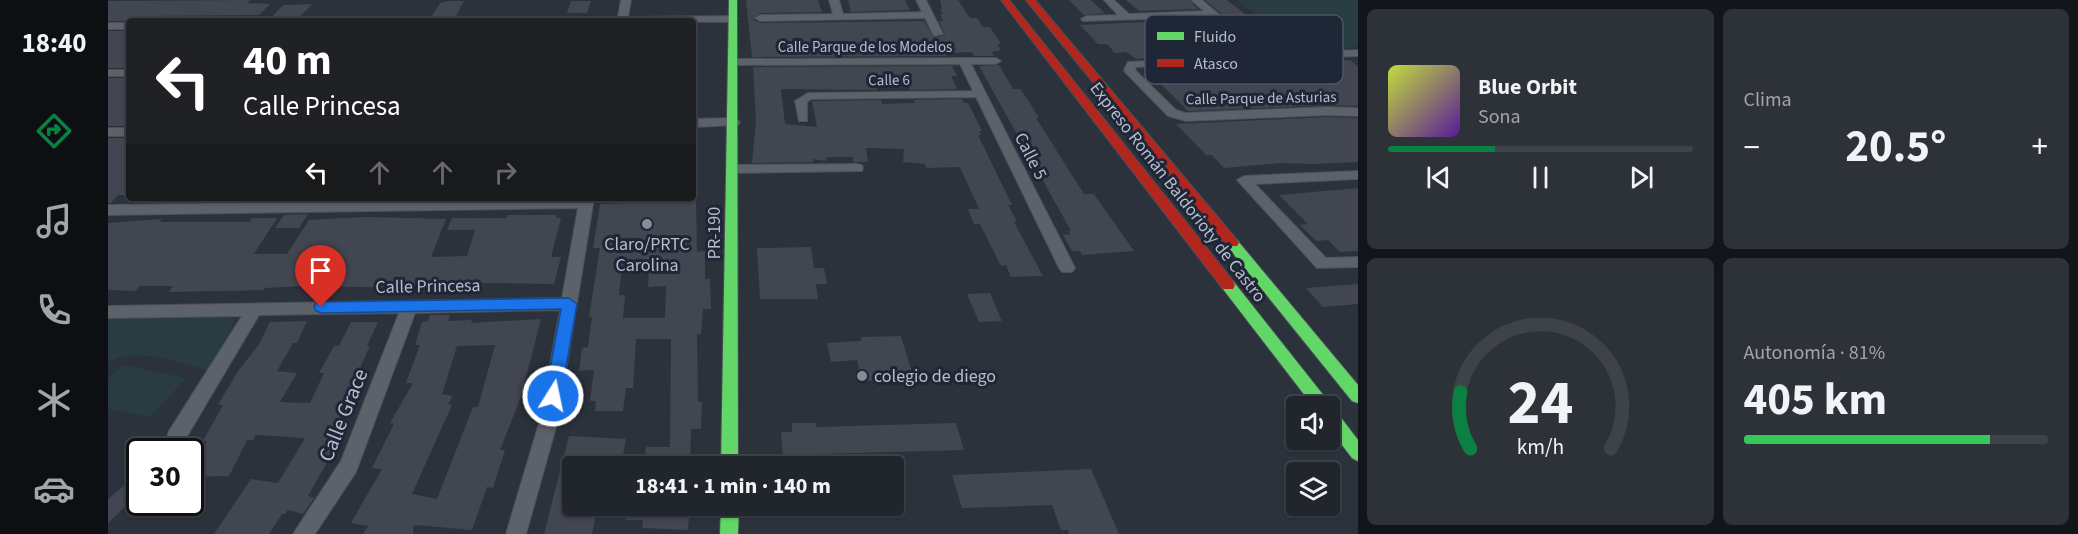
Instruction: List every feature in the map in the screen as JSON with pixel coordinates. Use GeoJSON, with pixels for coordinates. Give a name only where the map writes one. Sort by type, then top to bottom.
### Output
{"type":"FeatureCollection","features":[{"type":"Feature","properties":{"kind":"main road","name":"PR-190"},"geometry":{"type":"LineString","coordinates":[[730,456],[733,0]]}},
{"type":"Feature","properties":{"kind":"main road","name":"Expreso Román Baldorioty de Castro"},"geometry":{"type":"LineString","coordinates":[[1005,0],[1314,396]]}},
{"type":"Feature","properties":{"kind":"main road","name":"Expreso Román Baldorioty de Castro"},"geometry":{"type":"LineString","coordinates":[[1030,0],[1358,396]]}},
{"type":"Feature","properties":{"kind":"main road"},"geometry":{"type":"LineString","coordinates":[[1340,429],[1358,453]]}},
{"type":"Feature","properties":{"kind":"main road"},"geometry":{"type":"LineString","coordinates":[[729,534],[730,516]]}},
{"type":"Feature","properties":{"kind":"street"},"geometry":{"type":"LineString","coordinates":[[623,18],[626,0]]}},
{"type":"Feature","properties":{"kind":"street"},"geometry":{"type":"LineString","coordinates":[[834,0],[839,16]]}},
{"type":"Feature","properties":{"kind":"street"},"geometry":{"type":"LineString","coordinates":[[921,0],[938,34]]}},
{"type":"Feature","properties":{"kind":"street"},"geometry":{"type":"LineString","coordinates":[[1109,0],[1126,17]]}},
{"type":"Feature","properties":{"kind":"street"},"geometry":{"type":"LineString","coordinates":[[1196,0],[1211,14]]}},
{"type":"Feature","properties":{"kind":"street"},"geometry":{"type":"LineString","coordinates":[[1183,15],[1211,14]]}},
{"type":"Feature","properties":{"kind":"street"},"geometry":{"type":"LineString","coordinates":[[760,18],[929,15]]}},
{"type":"Feature","properties":{"kind":"street"},"geometry":{"type":"LineString","coordinates":[[1086,19],[1145,16]]}},
{"type":"Feature","properties":{"kind":"street"},"geometry":{"type":"LineString","coordinates":[[696,20],[733,19]]}},
{"type":"Feature","properties":{"kind":"street"},"geometry":{"type":"LineString","coordinates":[[108,26],[126,26]]}},
{"type":"Feature","properties":{"kind":"street","name":"Calle Parque de Asturias"},"geometry":{"type":"LineString","coordinates":[[1343,55],[1358,54]]}},
{"type":"Feature","properties":{"kind":"street","name":"Calle 5"},"geometry":{"type":"LineString","coordinates":[[964,61],[1067,268]]}},
{"type":"Feature","properties":{"kind":"street","name":"Calle Parque de los Modelos"},"geometry":{"type":"LineString","coordinates":[[734,62],[996,61]]}},
{"type":"Feature","properties":{"kind":"street","name":"Calle Parque de Asturias"},"geometry":{"type":"LineString","coordinates":[[1145,63],[1132,64],[1129,70],[1172,113],[1186,117],[1327,111],[1358,112]]}},
{"type":"Feature","properties":{"kind":"street"},"geometry":{"type":"LineString","coordinates":[[108,73],[126,73]]}},
{"type":"Feature","properties":{"kind":"street","name":"Calle 6"},"geometry":{"type":"LineString","coordinates":[[803,118],[801,101],[808,96],[979,94]]}},
{"type":"Feature","properties":{"kind":"street"},"geometry":{"type":"LineString","coordinates":[[696,123],[734,122]]}},
{"type":"Feature","properties":{"kind":"street"},"geometry":{"type":"LineString","coordinates":[[108,132],[126,132]]}},
{"type":"Feature","properties":{"kind":"street"},"geometry":{"type":"LineString","coordinates":[[732,169],[857,168]]}},
{"type":"Feature","properties":{"kind":"street"},"geometry":{"type":"LineString","coordinates":[[1358,175],[1244,180],[1322,264],[1358,262]]}},
{"type":"Feature","properties":{"kind":"street"},"geometry":{"type":"LineString","coordinates":[[108,210],[538,201]]}},
{"type":"Feature","properties":{"kind":"street"},"geometry":{"type":"LineString","coordinates":[[516,534],[549,420],[586,201]]}},
{"type":"Feature","properties":{"kind":"street","name":"Calle Princesa"},"geometry":{"type":"LineString","coordinates":[[108,312],[569,304]]}},
{"type":"Feature","properties":{"kind":"street","name":"Calle Grace"},"geometry":{"type":"LineString","coordinates":[[303,534],[349,466],[410,306]]}},
{"type":"Feature","properties":{"kind":"street"},"geometry":{"type":"LineString","coordinates":[[176,437],[255,309]]}},
{"type":"Feature","properties":{"kind":"shaded area"},"geometry":{"type":"Polygon","coordinates":[[[1237,0],[1358,0],[1358,47],[1343,48],[1343,15],[1256,15],[1237,0]]]}},
{"type":"Feature","properties":{"kind":"shaded area"},"geometry":{"type":"Polygon","coordinates":[[[226,316],[234,319],[231,331],[207,370],[144,355],[120,357],[108,362],[108,319],[226,316]]]}},
{"type":"Feature","properties":{"kind":"shaded area"},"geometry":{"type":"Polygon","coordinates":[[[123,365],[186,378],[150,417],[108,409],[108,379],[123,365]]]}},
{"type":"Feature","properties":{"kind":"building"},"geometry":{"type":"Polygon","coordinates":[[[251,0],[247,3],[270,4],[259,15],[147,16],[145,18],[126,18],[126,21],[108,21],[108,1],[251,0]]]}},
{"type":"Feature","properties":{"kind":"building"},"geometry":{"type":"Polygon","coordinates":[[[746,0],[818,0],[822,12],[760,13],[753,19],[760,23],[924,21],[934,38],[945,35],[939,21],[943,21],[940,14],[943,14],[940,9],[942,9],[940,0],[958,0],[970,18],[977,18],[983,27],[990,27],[1001,44],[997,44],[1001,50],[992,52],[994,56],[974,56],[972,52],[945,53],[947,56],[752,57],[746,0]]]}},
{"type":"Feature","properties":{"kind":"building"},"geometry":{"type":"Polygon","coordinates":[[[848,0],[905,0],[910,10],[851,12],[848,0]]]}},
{"type":"Feature","properties":{"kind":"building"},"geometry":{"type":"Polygon","coordinates":[[[1069,0],[1091,0],[1105,13],[1084,15],[1069,0]]]}},
{"type":"Feature","properties":{"kind":"building"},"geometry":{"type":"Polygon","coordinates":[[[1126,0],[1189,0],[1198,9],[1139,11],[1126,0]]]}},
{"type":"Feature","properties":{"kind":"building"},"geometry":{"type":"Polygon","coordinates":[[[1205,0],[1227,0],[1246,15],[1223,15],[1205,0]]]}},
{"type":"Feature","properties":{"kind":"building"},"geometry":{"type":"Polygon","coordinates":[[[464,1],[456,16],[432,16],[440,3],[464,1]]]}},
{"type":"Feature","properties":{"kind":"building"},"geometry":{"type":"Polygon","coordinates":[[[571,1],[591,1],[587,13],[567,13],[571,1]]]}},
{"type":"Feature","properties":{"kind":"building"},"geometry":{"type":"Polygon","coordinates":[[[312,4],[300,17],[272,17],[283,5],[312,4]]]}},
{"type":"Feature","properties":{"kind":"building"},"geometry":{"type":"Polygon","coordinates":[[[1145,22],[1145,59],[1136,59],[1126,52],[1115,53],[1107,44],[1098,44],[1080,25],[1145,22]]]}},
{"type":"Feature","properties":{"kind":"building"},"geometry":{"type":"Polygon","coordinates":[[[108,31],[126,31],[126,68],[108,68],[108,31]]]}},
{"type":"Feature","properties":{"kind":"building"},"geometry":{"type":"Polygon","coordinates":[[[1343,60],[1350,60],[1358,66],[1358,106],[1327,105],[1188,111],[1161,84],[1343,84],[1343,60]]]}},
{"type":"Feature","properties":{"kind":"building"},"geometry":{"type":"Polygon","coordinates":[[[999,65],[1013,89],[1020,89],[1028,100],[1039,118],[1036,118],[1084,194],[1094,194],[1134,251],[1082,255],[1080,251],[1072,251],[1063,235],[1070,234],[1068,231],[1071,231],[979,66],[999,65]]]}},
{"type":"Feature","properties":{"kind":"building"},"geometry":{"type":"Polygon","coordinates":[[[952,66],[957,76],[951,76],[957,89],[910,90],[904,76],[875,76],[876,79],[873,80],[877,90],[781,89],[785,124],[817,127],[812,101],[881,100],[882,104],[915,103],[914,100],[962,99],[964,103],[968,103],[982,131],[979,131],[981,135],[978,135],[1012,205],[1008,205],[1017,222],[1014,222],[1043,276],[1011,277],[1006,265],[1001,266],[980,224],[974,224],[968,209],[979,209],[960,167],[927,168],[925,164],[903,162],[904,149],[866,148],[868,162],[853,162],[853,157],[827,157],[826,161],[813,159],[813,162],[752,163],[756,121],[753,67],[952,66]]]}},
{"type":"Feature","properties":{"kind":"building"},"geometry":{"type":"Polygon","coordinates":[[[108,78],[126,78],[126,126],[108,126],[108,78]]]}},
{"type":"Feature","properties":{"kind":"building"},"geometry":{"type":"Polygon","coordinates":[[[1327,117],[1358,118],[1358,162],[1281,163],[1224,168],[1212,155],[1206,155],[1176,124],[1327,117]]]}},
{"type":"Feature","properties":{"kind":"building"},"geometry":{"type":"Polygon","coordinates":[[[108,138],[126,138],[126,195],[118,195],[111,203],[108,203],[108,138]]]}},
{"type":"Feature","properties":{"kind":"building"},"geometry":{"type":"Polygon","coordinates":[[[1358,188],[1358,251],[1340,252],[1328,240],[1316,241],[1300,225],[1308,224],[1279,195],[1358,188]]]}},
{"type":"Feature","properties":{"kind":"building"},"geometry":{"type":"Polygon","coordinates":[[[696,198],[697,252],[705,251],[705,279],[710,279],[711,309],[703,309],[701,334],[697,334],[698,402],[702,402],[701,429],[691,429],[690,456],[645,456],[646,447],[670,447],[671,339],[636,339],[633,388],[626,388],[623,411],[595,411],[596,401],[590,401],[594,370],[579,371],[582,348],[588,347],[592,317],[589,317],[600,248],[593,248],[600,204],[626,203],[626,201],[696,201],[696,198]],[[622,267],[619,295],[625,295],[623,318],[665,318],[666,286],[648,287],[649,267],[622,267]]]}},
{"type":"Feature","properties":{"kind":"building"},"geometry":{"type":"Polygon","coordinates":[[[308,214],[299,228],[275,228],[284,215],[308,214]]]}},
{"type":"Feature","properties":{"kind":"building"},"geometry":{"type":"Polygon","coordinates":[[[507,215],[557,215],[556,218],[561,218],[551,257],[561,257],[554,284],[488,283],[420,288],[301,286],[263,290],[169,292],[173,286],[140,286],[136,291],[108,290],[108,223],[162,219],[159,222],[249,222],[252,218],[277,218],[254,254],[287,254],[309,220],[366,217],[446,219],[431,257],[467,256],[475,230],[447,230],[452,218],[507,218],[507,215]]]}},
{"type":"Feature","properties":{"kind":"building"},"geometry":{"type":"Polygon","coordinates":[[[811,247],[814,268],[824,268],[827,284],[816,284],[818,299],[760,299],[757,248],[811,247]]]}},
{"type":"Feature","properties":{"kind":"building"},"geometry":{"type":"Polygon","coordinates":[[[1358,284],[1358,304],[1323,307],[1306,288],[1358,284]]]}},
{"type":"Feature","properties":{"kind":"building"},"geometry":{"type":"Polygon","coordinates":[[[990,293],[1002,321],[979,322],[967,294],[990,293]]]}},
{"type":"Feature","properties":{"kind":"building"},"geometry":{"type":"Polygon","coordinates":[[[430,315],[450,315],[448,321],[472,320],[471,323],[541,319],[521,397],[500,450],[505,450],[493,488],[487,487],[472,530],[414,525],[413,534],[363,534],[368,526],[351,523],[382,469],[372,468],[394,424],[390,423],[413,383],[406,383],[420,345],[415,345],[422,322],[428,321],[430,315]],[[495,345],[457,346],[442,394],[453,396],[448,404],[452,405],[412,494],[437,499],[473,407],[478,407],[495,345]]]}},
{"type":"Feature","properties":{"kind":"building"},"geometry":{"type":"Polygon","coordinates":[[[307,321],[297,343],[293,343],[277,371],[297,373],[280,402],[310,403],[324,373],[319,373],[334,346],[339,346],[351,322],[378,322],[367,346],[370,346],[356,377],[358,377],[345,406],[348,406],[330,450],[334,450],[308,496],[314,498],[303,514],[288,510],[282,514],[269,534],[214,534],[251,479],[278,483],[305,438],[256,435],[253,440],[247,440],[229,476],[204,477],[204,446],[207,441],[204,439],[223,405],[218,405],[238,371],[258,346],[270,322],[307,321]]]}},
{"type":"Feature","properties":{"kind":"building"},"geometry":{"type":"Polygon","coordinates":[[[901,336],[914,379],[862,381],[857,360],[831,362],[827,343],[861,341],[861,337],[901,336]]]}},
{"type":"Feature","properties":{"kind":"building"},"geometry":{"type":"Polygon","coordinates":[[[792,423],[816,423],[816,427],[956,423],[964,450],[783,455],[781,432],[792,432],[792,423]]]}},
{"type":"Feature","properties":{"kind":"building"},"geometry":{"type":"Polygon","coordinates":[[[569,436],[626,439],[623,456],[564,456],[569,436]]]}},
{"type":"Feature","properties":{"kind":"building"},"geometry":{"type":"Polygon","coordinates":[[[562,463],[562,516],[596,516],[592,534],[544,534],[562,463]]]}},
{"type":"Feature","properties":{"kind":"building"},"geometry":{"type":"Polygon","coordinates":[[[1091,469],[1119,534],[1069,534],[1068,530],[1061,530],[1052,505],[962,508],[952,475],[1091,469]]]}},
{"type":"Feature","properties":{"kind":"building"},"geometry":{"type":"Polygon","coordinates":[[[126,484],[126,506],[108,523],[108,499],[126,484]]]}},
{"type":"Feature","properties":{"kind":"building"},"geometry":{"type":"Polygon","coordinates":[[[626,516],[689,516],[688,530],[642,528],[643,520],[625,520],[626,516]]]}},
{"type":"Feature","properties":{"kind":"traffic: fast"},"geometry":{"type":"LineString","coordinates":[[730,456],[733,0]]}},
{"type":"Feature","properties":{"kind":"traffic: fast"},"geometry":{"type":"LineString","coordinates":[[1232,243],[1358,396]]}},
{"type":"Feature","properties":{"kind":"traffic: fast"},"geometry":{"type":"LineString","coordinates":[[1228,285],[1314,396]]}},
{"type":"Feature","properties":{"kind":"traffic: fast"},"geometry":{"type":"LineString","coordinates":[[1340,429],[1358,453]]}},
{"type":"Feature","properties":{"kind":"traffic: fast"},"geometry":{"type":"LineString","coordinates":[[729,534],[730,516]]}},
{"type":"Feature","properties":{"kind":"traffic: jam"},"geometry":{"type":"LineString","coordinates":[[1005,0],[1228,285]]}},
{"type":"Feature","properties":{"kind":"traffic: jam"},"geometry":{"type":"LineString","coordinates":[[1030,0],[1232,243]]}},
{"type":"Feature","properties":{"kind":"place","name":"Claro/PRTC Carolina"},"geometry":{"type":"Point","coordinates":[647,224]}},
{"type":"Feature","properties":{"kind":"place","name":"colegio de diego"},"geometry":{"type":"Point","coordinates":[862,376]}},
{"type":"Feature","properties":{"kind":"route"},"geometry":{"type":"LineString","coordinates":[[321,307],[569,304],[553,396]]}}]}
